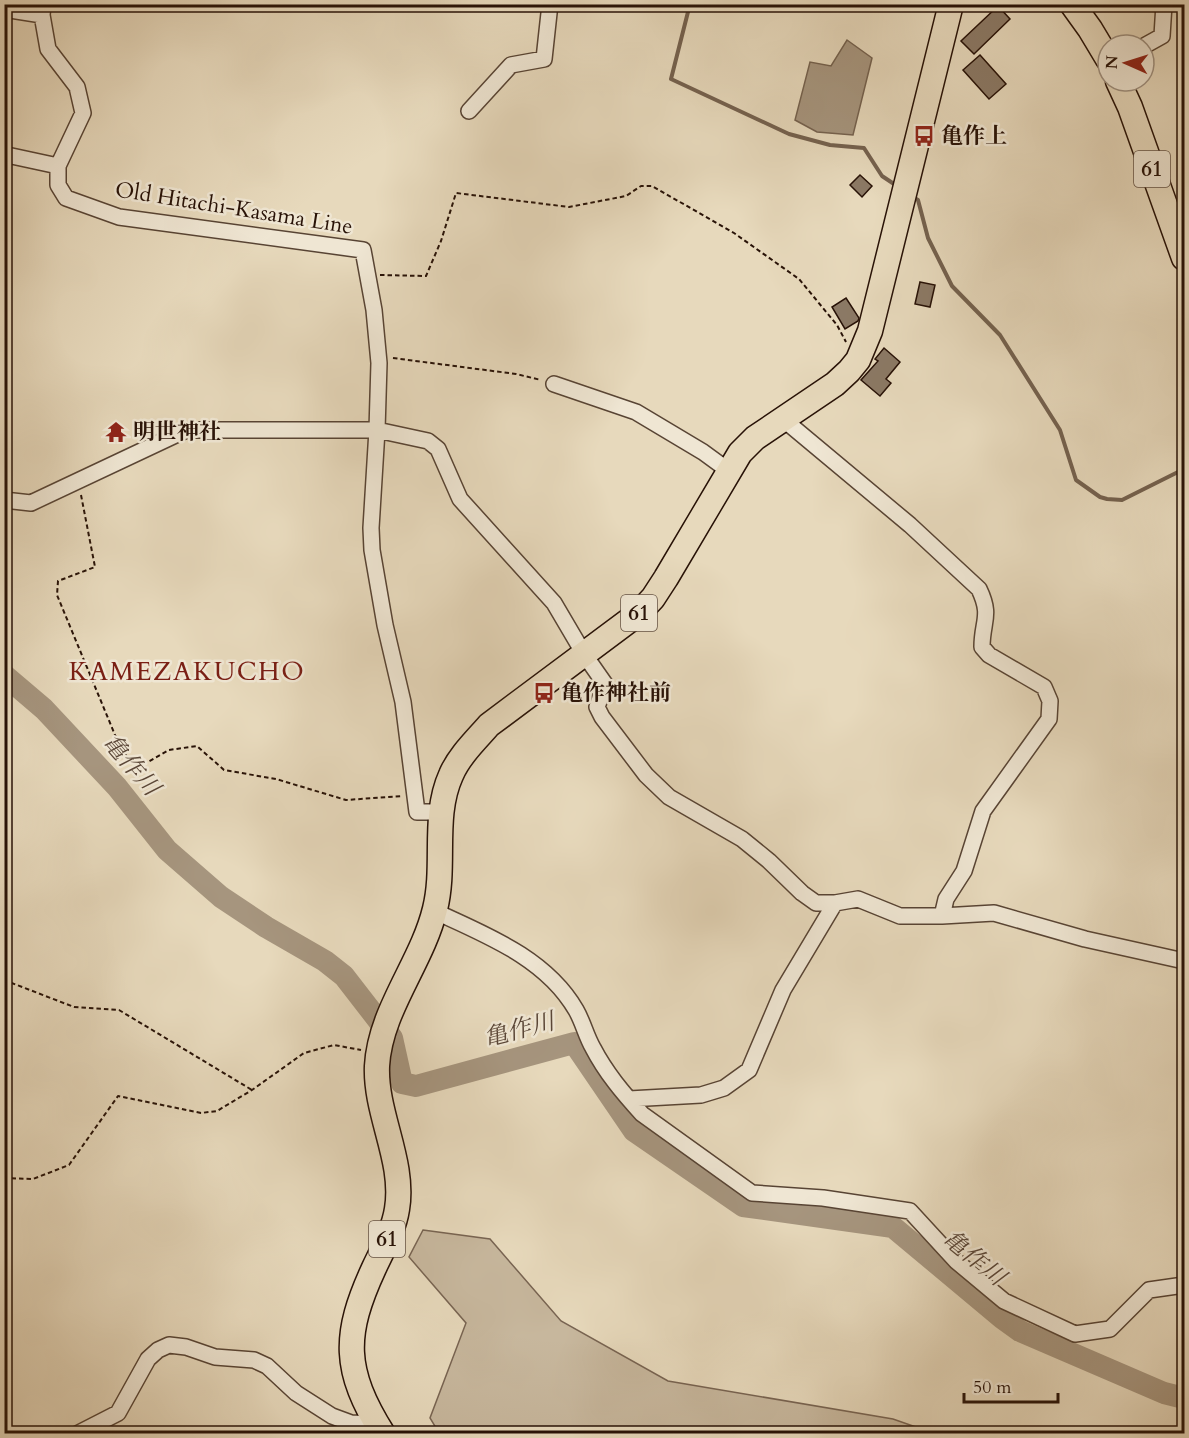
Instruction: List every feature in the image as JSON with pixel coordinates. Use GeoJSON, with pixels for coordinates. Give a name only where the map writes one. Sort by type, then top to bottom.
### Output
{"type":"FeatureCollection","features":[{"type":"Feature","properties":{"kind":"main road","name":"61"},"geometry":{"type":"LineString","coordinates":[[380,1429],[355,1376],[352,1335],[358,1305],[393,1227],[398,1208],[398,1186],[378,1089],[382,1038],[434,911],[441,864],[441,812],[444,792],[451,774],[489,725],[639,613],[653,598],[740,453],[755,438],[835,384],[858,360],[870,332],[951,4]]}},
{"type":"Feature","properties":{"kind":"main road"},"geometry":{"type":"LineString","coordinates":[[1072,4],[1096,39]]}},
{"type":"Feature","properties":{"kind":"main road","name":"61"},"geometry":{"type":"LineString","coordinates":[[1123,93],[1185,258]]}},
{"type":"Feature","properties":{"kind":"street"},"geometry":{"type":"LineString","coordinates":[[469,111],[511,65],[544,59],[550,4]]}},
{"type":"Feature","properties":{"kind":"street"},"geometry":{"type":"LineString","coordinates":[[1156,39],[1162,36],[1164,4]]}},
{"type":"Feature","properties":{"kind":"street"},"geometry":{"type":"LineString","coordinates":[[4,9],[42,10],[48,49],[77,87],[82,113],[58,166],[7,156],[4,161]]}},
{"type":"Feature","properties":{"kind":"street","name":"Old Hitachi-Kasama Line"},"geometry":{"type":"LineString","coordinates":[[58,166],[58,185],[66,198],[119,217],[363,250],[378,356],[372,550],[385,625],[403,702],[415,796]]}},
{"type":"Feature","properties":{"kind":"street"},"geometry":{"type":"LineString","coordinates":[[554,384],[636,412],[704,452],[729,471]]}},
{"type":"Feature","properties":{"kind":"street"},"geometry":{"type":"LineString","coordinates":[[783,419],[910,525],[979,589],[987,612],[982,647],[989,655],[1044,687],[1050,702],[1048,719],[983,811],[964,871],[946,899],[942,916]]}},
{"type":"Feature","properties":{"kind":"street"},"geometry":{"type":"LineString","coordinates":[[4,500],[31,503],[186,430],[377,430],[428,441],[438,449],[460,499],[554,603],[605,684],[597,707],[602,717],[646,775],[669,797],[742,839],[816,903],[835,903],[858,899],[900,916],[993,913],[1085,939],[1185,961]]}},
{"type":"Feature","properties":{"kind":"street"},"geometry":{"type":"LineString","coordinates":[[415,796],[417,812],[441,812]]}},
{"type":"Feature","properties":{"kind":"street"},"geometry":{"type":"LineString","coordinates":[[628,1099],[701,1095],[724,1088],[749,1070],[783,990],[835,903]]}},
{"type":"Feature","properties":{"kind":"street"},"geometry":{"type":"LineString","coordinates":[[434,911],[489,936],[549,975],[576,1009],[592,1046],[608,1074],[628,1099],[642,1114],[752,1193],[823,1198],[910,1211],[956,1261],[1004,1301],[1075,1334],[1110,1329],[1149,1290],[1185,1285]]}},
{"type":"Feature","properties":{"kind":"street"},"geometry":{"type":"LineString","coordinates":[[77,1434],[118,1413],[148,1359],[158,1350],[169,1345],[186,1347],[214,1357],[254,1360],[267,1366],[296,1393],[332,1416],[380,1429]]}},
{"type":"Feature","properties":{"kind":"path"},"geometry":{"type":"LineString","coordinates":[[368,275],[426,276],[441,241],[456,193],[569,207],[626,196],[641,186],[652,186],[734,233],[799,279],[837,325],[846,342]]}},
{"type":"Feature","properties":{"kind":"path"},"geometry":{"type":"LineString","coordinates":[[378,356],[516,374],[554,384]]}},
{"type":"Feature","properties":{"kind":"path"},"geometry":{"type":"LineString","coordinates":[[78,480],[95,567],[58,581],[57,595],[115,735],[130,764],[148,762],[169,750],[197,746],[224,770],[276,779],[346,800],[415,796]]}},
{"type":"Feature","properties":{"kind":"path"},"geometry":{"type":"LineString","coordinates":[[4,980],[74,1007],[120,1010],[252,1090]]}},
{"type":"Feature","properties":{"kind":"path"},"geometry":{"type":"LineString","coordinates":[[4,1178],[33,1179],[69,1165],[118,1096],[201,1113],[217,1111],[252,1090],[304,1053],[334,1045],[382,1038]]}},
{"type":"Feature","properties":{"kind":"shaded area"},"geometry":{"type":"Polygon","coordinates":[[[847,40],[872,58],[853,135],[817,132],[795,120],[810,62],[831,66],[847,40]]]}},
{"type":"Feature","properties":{"kind":"shaded area"},"geometry":{"type":"Polygon","coordinates":[[[423,1230],[490,1239],[561,1321],[668,1381],[893,1419],[933,1433],[439,1433],[430,1418],[466,1323],[409,1257],[423,1230]]]}},
{"type":"Feature","properties":{"kind":"building"},"geometry":{"type":"Polygon","coordinates":[[[998,6],[1010,19],[974,54],[961,41],[998,6]]]}},
{"type":"Feature","properties":{"kind":"building"},"geometry":{"type":"Polygon","coordinates":[[[980,55],[1006,84],[989,99],[963,70],[980,55]]]}},
{"type":"Feature","properties":{"kind":"building"},"geometry":{"type":"Polygon","coordinates":[[[860,175],[872,186],[862,197],[850,185],[860,175]]]}},
{"type":"Feature","properties":{"kind":"building"},"geometry":{"type":"Polygon","coordinates":[[[920,282],[935,285],[930,307],[915,304],[920,282]]]}},
{"type":"Feature","properties":{"kind":"building"},"geometry":{"type":"Polygon","coordinates":[[[846,298],[859,318],[845,329],[832,307],[846,298]]]}},
{"type":"Feature","properties":{"kind":"building"},"geometry":{"type":"Polygon","coordinates":[[[884,348],[900,362],[886,379],[891,383],[880,396],[861,380],[878,361],[875,359],[884,348]]]}},
{"type":"Feature","properties":{"kind":"waterway"},"geometry":{"type":"LineString","coordinates":[[690,4],[671,79],[789,134],[830,145],[864,148],[882,176],[897,186]]}},
{"type":"Feature","properties":{"kind":"waterway"},"geometry":{"type":"LineString","coordinates":[[913,197],[918,200],[928,238],[952,286],[1000,335],[1060,430],[1076,480],[1100,497],[1122,500],[1184,469]]}},
{"type":"Feature","properties":{"kind":"waterway","name":"亀作川"},"geometry":{"type":"LineString","coordinates":[[4,675],[44,709],[117,787],[167,850],[221,897],[266,927],[325,961],[344,976],[392,1038],[402,1083],[416,1086],[574,1043],[634,1131],[743,1206],[893,1227],[1020,1331],[1164,1393],[1184,1398]]}},
{"type":"Feature","properties":{"kind":"place","name":"亀作上"},"geometry":{"type":"Point","coordinates":[924,136]}},
{"type":"Feature","properties":{"kind":"place","name":"明世神社"},"geometry":{"type":"Point","coordinates":[116,432]}},
{"type":"Feature","properties":{"kind":"place","name":"亀作神社前"},"geometry":{"type":"Point","coordinates":[544,693]}},
{"type":"Feature","properties":{"kind":"district","name":"KAMEZAKUCHO"},"geometry":{"type":"Point","coordinates":[187,671]}}]}
